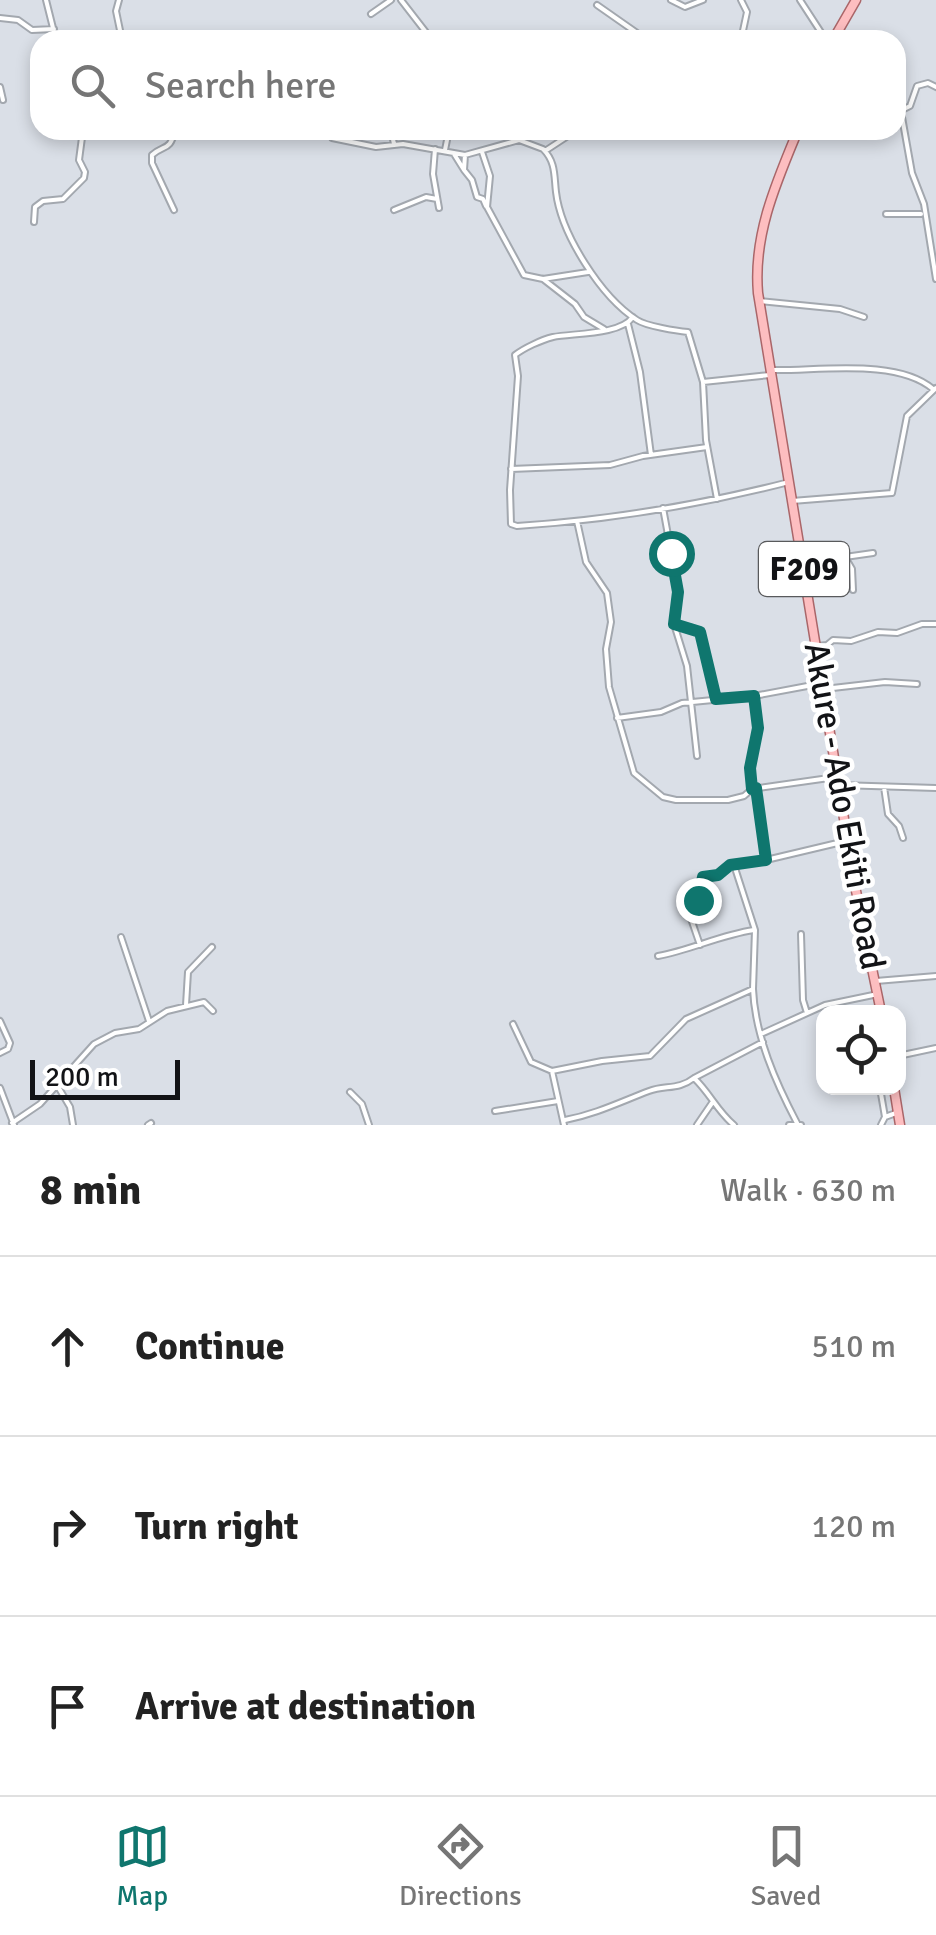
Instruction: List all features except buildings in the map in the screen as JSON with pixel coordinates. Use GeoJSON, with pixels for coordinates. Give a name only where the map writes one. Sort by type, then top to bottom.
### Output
{"type":"FeatureCollection","features":[{"type":"Feature","properties":{"kind":"main road"},"geometry":{"type":"LineString","coordinates":[[836,30],[856,0]]}},
{"type":"Feature","properties":{"kind":"main road","name":"Akure - Ado Ekiti Road"},"geometry":{"type":"LineString","coordinates":[[794,140],[769,200],[756,276],[838,781],[880,1005]]}},
{"type":"Feature","properties":{"kind":"main road"},"geometry":{"type":"LineString","coordinates":[[895,1095],[900,1125]]}},
{"type":"Feature","properties":{"kind":"street"},"geometry":{"type":"LineString","coordinates":[[0,18],[18,20],[32,30],[54,29],[46,0]]}},
{"type":"Feature","properties":{"kind":"street"},"geometry":{"type":"LineString","coordinates":[[119,0],[116,11],[120,30]]}},
{"type":"Feature","properties":{"kind":"street"},"geometry":{"type":"LineString","coordinates":[[371,14],[391,0]]}},
{"type":"Feature","properties":{"kind":"street"},"geometry":{"type":"LineString","coordinates":[[401,0],[424,30]]}},
{"type":"Feature","properties":{"kind":"street"},"geometry":{"type":"LineString","coordinates":[[671,0],[684,7],[703,0]]}},
{"type":"Feature","properties":{"kind":"street"},"geometry":{"type":"LineString","coordinates":[[741,0],[747,12],[743,30]]}},
{"type":"Feature","properties":{"kind":"street"},"geometry":{"type":"LineString","coordinates":[[800,0],[822,30]]}},
{"type":"Feature","properties":{"kind":"street"},"geometry":{"type":"LineString","coordinates":[[597,6],[632,30]]}},
{"type":"Feature","properties":{"kind":"street"},"geometry":{"type":"LineString","coordinates":[[906,107],[910,106],[917,86],[928,83],[936,87]]}},
{"type":"Feature","properties":{"kind":"street"},"geometry":{"type":"LineString","coordinates":[[0,88],[3,100]]}},
{"type":"Feature","properties":{"kind":"street"},"geometry":{"type":"LineString","coordinates":[[34,222],[35,206],[42,200],[64,199],[84,178],[79,160],[82,140]]}},
{"type":"Feature","properties":{"kind":"street"},"geometry":{"type":"LineString","coordinates":[[172,140],[167,149],[152,156],[152,163],[174,210]]}},
{"type":"Feature","properties":{"kind":"street"},"geometry":{"type":"LineString","coordinates":[[336,140],[465,155],[522,140],[545,150],[556,176],[556,192],[566,228],[589,272],[642,323],[688,332],[703,382],[706,447],[717,499]]}},
{"type":"Feature","properties":{"kind":"street"},"geometry":{"type":"LineString","coordinates":[[393,140],[394,144]]}},
{"type":"Feature","properties":{"kind":"street"},"geometry":{"type":"LineString","coordinates":[[445,150],[447,140]]}},
{"type":"Feature","properties":{"kind":"street"},"geometry":{"type":"LineString","coordinates":[[545,150],[561,140]]}},
{"type":"Feature","properties":{"kind":"street"},"geometry":{"type":"LineString","coordinates":[[906,140],[936,279]]}},
{"type":"Feature","properties":{"kind":"street"},"geometry":{"type":"LineString","coordinates":[[435,149],[433,174],[438,208]]}},
{"type":"Feature","properties":{"kind":"street"},"geometry":{"type":"LineString","coordinates":[[482,152],[490,176],[487,208]]}},
{"type":"Feature","properties":{"kind":"street"},"geometry":{"type":"LineString","coordinates":[[454,154],[524,275],[542,279],[589,272]]}},
{"type":"Feature","properties":{"kind":"street"},"geometry":{"type":"LineString","coordinates":[[464,170],[465,155]]}},
{"type":"Feature","properties":{"kind":"street"},"geometry":{"type":"LineString","coordinates":[[394,210],[426,197],[437,199]]}},
{"type":"Feature","properties":{"kind":"street"},"geometry":{"type":"LineString","coordinates":[[886,214],[924,214]]}},
{"type":"Feature","properties":{"kind":"street"},"geometry":{"type":"LineString","coordinates":[[542,279],[604,329]]}},
{"type":"Feature","properties":{"kind":"street"},"geometry":{"type":"LineString","coordinates":[[759,301],[840,310],[864,317]]}},
{"type":"Feature","properties":{"kind":"street"},"geometry":{"type":"LineString","coordinates":[[633,317],[628,324],[580,336],[554,337],[516,353],[511,524],[577,521],[717,499],[789,482]]}},
{"type":"Feature","properties":{"kind":"street"},"geometry":{"type":"LineString","coordinates":[[628,324],[642,385],[651,454]]}},
{"type":"Feature","properties":{"kind":"street"},"geometry":{"type":"LineString","coordinates":[[703,382],[770,372],[851,368],[918,377],[935,388],[907,416],[892,493],[791,501]]}},
{"type":"Feature","properties":{"kind":"street"},"geometry":{"type":"LineString","coordinates":[[511,469],[610,465],[651,454],[706,447]]}},
{"type":"Feature","properties":{"kind":"street"},"geometry":{"type":"LineString","coordinates":[[663,508],[677,584],[674,624],[683,648],[697,756]]}},
{"type":"Feature","properties":{"kind":"street"},"geometry":{"type":"LineString","coordinates":[[577,521],[586,562],[606,594],[610,622],[606,656],[609,687],[634,773],[663,797],[684,801],[728,800],[754,789],[838,781],[936,788]]}},
{"type":"Feature","properties":{"kind":"street"},"geometry":{"type":"LineString","coordinates":[[802,556],[845,557],[873,552]]}},
{"type":"Feature","properties":{"kind":"street"},"geometry":{"type":"LineString","coordinates":[[845,557],[852,569],[853,590]]}},
{"type":"Feature","properties":{"kind":"street"},"geometry":{"type":"LineString","coordinates":[[674,624],[700,632],[716,699]]}},
{"type":"Feature","properties":{"kind":"street"},"geometry":{"type":"LineString","coordinates":[[817,646],[936,624]]}},
{"type":"Feature","properties":{"kind":"street"},"geometry":{"type":"LineString","coordinates":[[618,718],[662,712],[676,704],[824,686],[918,684]]}},
{"type":"Feature","properties":{"kind":"street"},"geometry":{"type":"LineString","coordinates":[[754,696],[758,728],[750,768],[766,860]]}},
{"type":"Feature","properties":{"kind":"street"},"geometry":{"type":"LineString","coordinates":[[884,787],[888,814],[900,826],[904,838]]}},
{"type":"Feature","properties":{"kind":"street"},"geometry":{"type":"LineString","coordinates":[[700,945],[686,904],[698,900],[703,877],[718,875],[734,864],[849,840]]}},
{"type":"Feature","properties":{"kind":"street"},"geometry":{"type":"LineString","coordinates":[[734,864],[755,930],[754,1014],[780,1091],[799,1124],[789,1125]]}},
{"type":"Feature","properties":{"kind":"street"},"geometry":{"type":"LineString","coordinates":[[658,956],[755,930]]}},
{"type":"Feature","properties":{"kind":"street"},"geometry":{"type":"LineString","coordinates":[[801,934],[803,1000],[807,1013]]}},
{"type":"Feature","properties":{"kind":"street"},"geometry":{"type":"LineString","coordinates":[[121,937],[149,1021]]}},
{"type":"Feature","properties":{"kind":"street"},"geometry":{"type":"LineString","coordinates":[[186,1005],[188,972],[212,947]]}},
{"type":"Feature","properties":{"kind":"street"},"geometry":{"type":"LineString","coordinates":[[876,980],[936,976]]}},
{"type":"Feature","properties":{"kind":"street"},"geometry":{"type":"LineString","coordinates":[[512,1024],[531,1062],[552,1071],[650,1056],[686,1019],[752,989]]}},
{"type":"Feature","properties":{"kind":"street"},"geometry":{"type":"LineString","coordinates":[[761,1034],[825,1005],[878,994]]}},
{"type":"Feature","properties":{"kind":"street"},"geometry":{"type":"LineString","coordinates":[[0,1088],[13,1124],[40,1104],[94,1044],[116,1033],[139,1030],[149,1021],[186,1005],[204,1002],[213,1011]]}},
{"type":"Feature","properties":{"kind":"street"},"geometry":{"type":"LineString","coordinates":[[0,1021],[10,1043],[0,1053]]}},
{"type":"Feature","properties":{"kind":"street"},"geometry":{"type":"LineString","coordinates":[[552,1071],[565,1122],[652,1090],[682,1086],[763,1042]]}},
{"type":"Feature","properties":{"kind":"street"},"geometry":{"type":"LineString","coordinates":[[906,1054],[936,1048]]}},
{"type":"Feature","properties":{"kind":"street"},"geometry":{"type":"LineString","coordinates":[[694,1078],[734,1125]]}},
{"type":"Feature","properties":{"kind":"street"},"geometry":{"type":"LineString","coordinates":[[57,1085],[70,1106],[73,1125]]}},
{"type":"Feature","properties":{"kind":"street"},"geometry":{"type":"LineString","coordinates":[[350,1092],[362,1104],[369,1125]]}},
{"type":"Feature","properties":{"kind":"street"},"geometry":{"type":"LineString","coordinates":[[881,1095],[885,1118]]}},
{"type":"Feature","properties":{"kind":"street"},"geometry":{"type":"LineString","coordinates":[[495,1111],[558,1101]]}},
{"type":"Feature","properties":{"kind":"street"},"geometry":{"type":"LineString","coordinates":[[697,1125],[712,1103]]}},
{"type":"Feature","properties":{"kind":"street"},"geometry":{"type":"LineString","coordinates":[[881,1125],[885,1118],[898,1112]]}},
{"type":"Feature","properties":{"kind":"route"},"geometry":{"type":"LineString","coordinates":[[671,553],[678,592],[674,624],[700,632],[716,699],[754,696],[758,722],[750,773],[752,789],[756,788],[766,860],[730,865],[718,875],[703,877],[698,900]]}}]}
